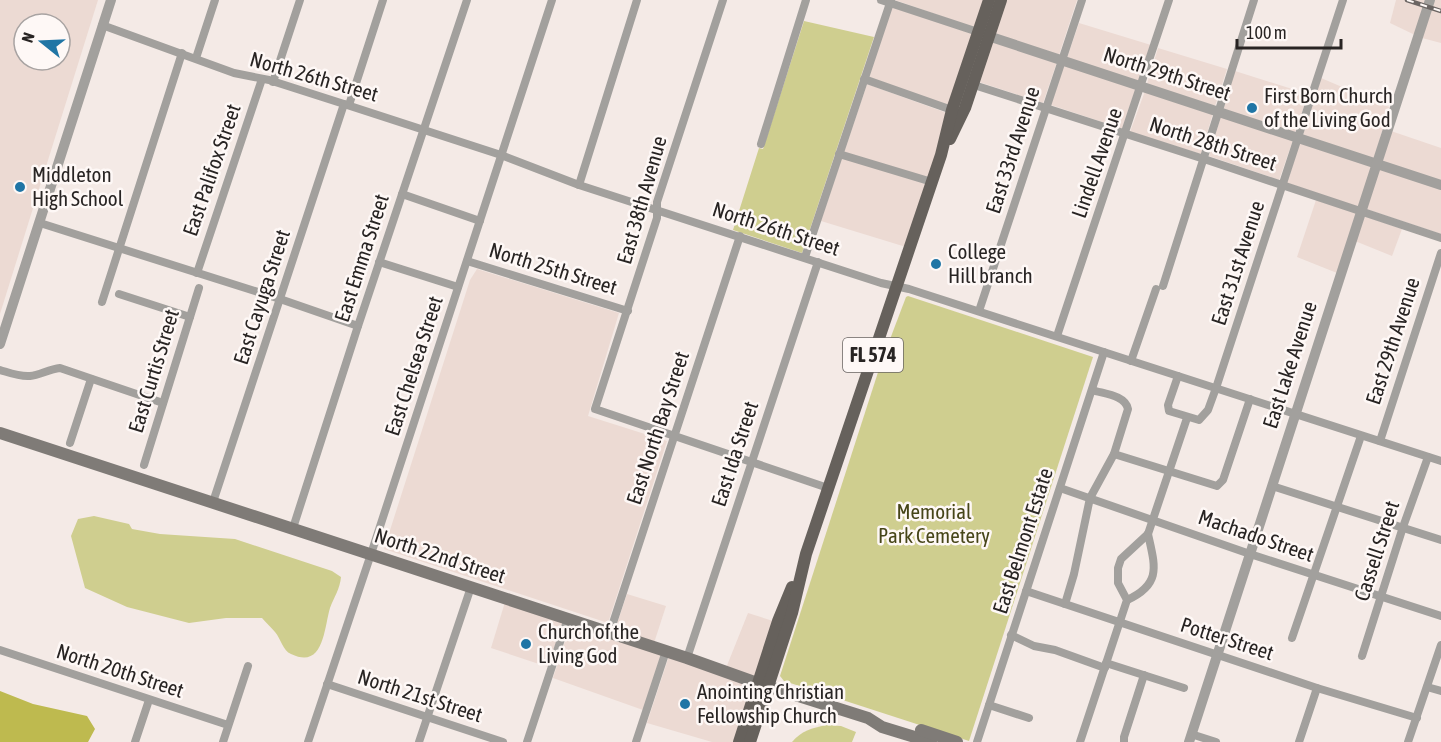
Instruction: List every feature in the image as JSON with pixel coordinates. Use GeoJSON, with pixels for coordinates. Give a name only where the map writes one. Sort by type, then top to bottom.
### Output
{"type":"FeatureCollection","features":[{"type":"Feature","properties":{"kind":"main road","name":"FL 574"},"geometry":{"type":"LineString","coordinates":[[941,156],[974,85],[989,0]]}},
{"type":"Feature","properties":{"kind":"main road","name":"FL 574"},"geometry":{"type":"LineString","coordinates":[[750,742],[777,621],[806,554],[941,156],[952,111],[984,34],[1001,0]]}},
{"type":"Feature","properties":{"kind":"main road","name":"North 22nd Street"},"geometry":{"type":"LineString","coordinates":[[0,433],[568,618],[763,685],[868,718],[884,719],[957,742]]}},
{"type":"Feature","properties":{"kind":"main road","name":"FL 574"},"geometry":{"type":"LineString","coordinates":[[739,742],[763,685]]}},
{"type":"Feature","properties":{"kind":"main road","name":"North 22nd Street"},"geometry":{"type":"LineString","coordinates":[[868,718],[882,727],[931,742]]}},
{"type":"Feature","properties":{"kind":"street"},"geometry":{"type":"LineString","coordinates":[[0,344],[111,0]]}},
{"type":"Feature","properties":{"kind":"street"},"geometry":{"type":"LineString","coordinates":[[196,58],[215,0]]}},
{"type":"Feature","properties":{"kind":"street"},"geometry":{"type":"LineString","coordinates":[[273,82],[300,0]]}},
{"type":"Feature","properties":{"kind":"street","name":"East Cayuga Street"},"geometry":{"type":"LineString","coordinates":[[213,502],[383,0]]}},
{"type":"Feature","properties":{"kind":"street","name":"East Emma Street"},"geometry":{"type":"LineString","coordinates":[[293,528],[467,0]]}},
{"type":"Feature","properties":{"kind":"street","name":"East Chelsea Street"},"geometry":{"type":"LineString","coordinates":[[308,742],[552,0]]}},
{"type":"Feature","properties":{"kind":"street"},"geometry":{"type":"LineString","coordinates":[[579,185],[637,0]]}},
{"type":"Feature","properties":{"kind":"street","name":"East 38th Avenue"},"geometry":{"type":"LineString","coordinates":[[675,436],[595,409],[657,218],[657,202],[723,0]]}},
{"type":"Feature","properties":{"kind":"street"},"geometry":{"type":"LineString","coordinates":[[761,144],[806,0]]}},
{"type":"Feature","properties":{"kind":"street","name":"East 33rd Avenue"},"geometry":{"type":"LineString","coordinates":[[979,311],[1082,0]]}},
{"type":"Feature","properties":{"kind":"street","name":"Lindell Avenue"},"geometry":{"type":"LineString","coordinates":[[1057,336],[1169,0]]}},
{"type":"Feature","properties":{"kind":"street"},"geometry":{"type":"LineString","coordinates":[[1131,361],[1160,287],[1204,159],[1254,0]]}},
{"type":"Feature","properties":{"kind":"street","name":"East 31st Avenue"},"geometry":{"type":"LineString","coordinates":[[1187,418],[1199,420],[1208,410],[1343,0]]}},
{"type":"Feature","properties":{"kind":"street","name":"East Lake Avenue"},"geometry":{"type":"LineString","coordinates":[[1190,738],[1430,0]]}},
{"type":"Feature","properties":{"kind":"street"},"geometry":{"type":"LineString","coordinates":[[805,257],[864,79],[887,1]]}},
{"type":"Feature","properties":{"kind":"street","name":"North 29th Street"},"geometry":{"type":"LineString","coordinates":[[887,1],[1441,184]]}},
{"type":"Feature","properties":{"kind":"street","name":"North 26th Street"},"geometry":{"type":"LineString","coordinates":[[102,26],[234,73],[347,104],[501,155],[579,185],[979,311],[1441,461]]}},
{"type":"Feature","properties":{"kind":"street"},"geometry":{"type":"LineString","coordinates":[[102,302],[182,53]]}},
{"type":"Feature","properties":{"kind":"street","name":"East Palifox Street"},"geometry":{"type":"LineString","coordinates":[[197,273],[262,79]]}},
{"type":"Feature","properties":{"kind":"street"},"geometry":{"type":"LineString","coordinates":[[864,79],[952,111]]}},
{"type":"Feature","properties":{"kind":"street","name":"North 28th Street"},"geometry":{"type":"LineString","coordinates":[[974,85],[1441,238]]}},
{"type":"Feature","properties":{"kind":"street"},"geometry":{"type":"LineString","coordinates":[[839,154],[932,182]]}},
{"type":"Feature","properties":{"kind":"street"},"geometry":{"type":"LineString","coordinates":[[402,194],[480,221]]}},
{"type":"Feature","properties":{"kind":"street"},"geometry":{"type":"LineString","coordinates":[[40,223],[358,326]]}},
{"type":"Feature","properties":{"kind":"street","name":"East North Bay Street"},"geometry":{"type":"LineString","coordinates":[[610,632],[740,236]]}},
{"type":"Feature","properties":{"kind":"street","name":"East 29th Avenue"},"geometry":{"type":"LineString","coordinates":[[1380,441],[1441,253]]}},
{"type":"Feature","properties":{"kind":"street","name":"North 25th Street"},"geometry":{"type":"LineString","coordinates":[[467,261],[628,311]]}},
{"type":"Feature","properties":{"kind":"street"},"geometry":{"type":"LineString","coordinates":[[379,262],[458,287]]}},
{"type":"Feature","properties":{"kind":"street","name":"East Ida Street"},"geometry":{"type":"LineString","coordinates":[[687,658],[818,262]]}},
{"type":"Feature","properties":{"kind":"street","name":"East Curtis Street"},"geometry":{"type":"LineString","coordinates":[[144,465],[199,288]]}},
{"type":"Feature","properties":{"kind":"street"},"geometry":{"type":"LineString","coordinates":[[119,294],[190,317]]}},
{"type":"Feature","properties":{"kind":"street","name":"East Belmont Estate"},"geometry":{"type":"LineString","coordinates":[[977,742],[1104,352]]}},
{"type":"Feature","properties":{"kind":"street"},"geometry":{"type":"LineString","coordinates":[[0,370],[14,375],[32,376],[60,368],[163,403]]}},
{"type":"Feature","properties":{"kind":"street"},"geometry":{"type":"LineString","coordinates":[[1080,742],[1127,600],[1145,589],[1152,577],[1155,561],[1148,534],[1187,418],[1172,413],[1168,409],[1178,376]]}},
{"type":"Feature","properties":{"kind":"street"},"geometry":{"type":"LineString","coordinates":[[70,443],[92,379]]}},
{"type":"Feature","properties":{"kind":"street"},"geometry":{"type":"LineString","coordinates":[[1065,604],[1074,574],[1090,498],[1114,454],[1128,409],[1121,399],[1092,390]]}},
{"type":"Feature","properties":{"kind":"street"},"geometry":{"type":"LineString","coordinates":[[1114,454],[1213,486],[1220,484],[1250,399]]}},
{"type":"Feature","properties":{"kind":"street"},"geometry":{"type":"LineString","coordinates":[[1292,638],[1361,435]]}},
{"type":"Feature","properties":{"kind":"street"},"geometry":{"type":"LineString","coordinates":[[675,436],[828,488]]}},
{"type":"Feature","properties":{"kind":"street","name":"Cassell Street"},"geometry":{"type":"LineString","coordinates":[[1362,656],[1428,457]]}},
{"type":"Feature","properties":{"kind":"street"},"geometry":{"type":"LineString","coordinates":[[1272,486],[1441,540]]}},
{"type":"Feature","properties":{"kind":"street","name":"Machado Street"},"geometry":{"type":"LineString","coordinates":[[1060,488],[1250,554],[1441,616]]}},
{"type":"Feature","properties":{"kind":"street"},"geometry":{"type":"LineString","coordinates":[[1127,600],[1118,583],[1118,568],[1121,560],[1148,534]]}},
{"type":"Feature","properties":{"kind":"street"},"geometry":{"type":"LineString","coordinates":[[419,742],[471,587]]}},
{"type":"Feature","properties":{"kind":"street","name":"Potter Street"},"geometry":{"type":"LineString","coordinates":[[1026,591],[1217,655],[1417,718]]}},
{"type":"Feature","properties":{"kind":"street"},"geometry":{"type":"LineString","coordinates":[[527,742],[568,618]]}},
{"type":"Feature","properties":{"kind":"street"},"geometry":{"type":"LineString","coordinates":[[1011,635],[1040,648],[1055,650],[1184,688]]}},
{"type":"Feature","properties":{"kind":"street"},"geometry":{"type":"LineString","coordinates":[[1408,742],[1441,645]]}},
{"type":"Feature","properties":{"kind":"street","name":"North 20th Street"},"geometry":{"type":"LineString","coordinates":[[0,650],[228,725]]}},
{"type":"Feature","properties":{"kind":"street"},"geometry":{"type":"LineString","coordinates":[[636,742],[666,651]]}},
{"type":"Feature","properties":{"kind":"street"},"geometry":{"type":"LineString","coordinates":[[223,742],[248,666]]}},
{"type":"Feature","properties":{"kind":"street"},"geometry":{"type":"LineString","coordinates":[[1124,742],[1144,675]]}},
{"type":"Feature","properties":{"kind":"street","name":"North 21st Street"},"geometry":{"type":"LineString","coordinates":[[327,684],[503,742]]}},
{"type":"Feature","properties":{"kind":"street"},"geometry":{"type":"LineString","coordinates":[[1299,742],[1317,687]]}},
{"type":"Feature","properties":{"kind":"street"},"geometry":{"type":"LineString","coordinates":[[1427,687],[1441,691]]}},
{"type":"Feature","properties":{"kind":"street"},"geometry":{"type":"LineString","coordinates":[[135,742],[149,700]]}},
{"type":"Feature","properties":{"kind":"street"},"geometry":{"type":"LineString","coordinates":[[989,705],[1029,718]]}},
{"type":"Feature","properties":{"kind":"street"},"geometry":{"type":"LineString","coordinates":[[1190,738],[1216,742]]}},
{"type":"Feature","properties":{"kind":"shaded area","name":"Middleton High School"},"geometry":{"type":"Polygon","coordinates":[[[0,0],[98,0],[0,314],[0,0]]]}},
{"type":"Feature","properties":{"kind":"shaded area"},"geometry":{"type":"Polygon","coordinates":[[[895,0],[984,0],[975,28],[895,0]]]}},
{"type":"Feature","properties":{"kind":"shaded area"},"geometry":{"type":"Polygon","coordinates":[[[1006,0],[1077,0],[1059,55],[994,34],[1006,0]]]}},
{"type":"Feature","properties":{"kind":"shaded area"},"geometry":{"type":"Polygon","coordinates":[[[1396,0],[1426,0],[1415,35],[1390,23],[1396,0]]]}},
{"type":"Feature","properties":{"kind":"shaded area"},"geometry":{"type":"Polygon","coordinates":[[[1435,0],[1441,0],[1441,43],[1422,38],[1435,0]]]}},
{"type":"Feature","properties":{"kind":"shaded area"},"geometry":{"type":"Polygon","coordinates":[[[892,7],[973,34],[949,106],[869,77],[892,7]]]}},
{"type":"Feature","properties":{"kind":"shaded area"},"geometry":{"type":"Polygon","coordinates":[[[1079,23],[1151,45],[1139,81],[1067,58],[1079,23]]]}},
{"type":"Feature","properties":{"kind":"shaded area"},"geometry":{"type":"Polygon","coordinates":[[[992,41],[1057,62],[1043,103],[979,82],[992,41]]]}},
{"type":"Feature","properties":{"kind":"shaded area"},"geometry":{"type":"Polygon","coordinates":[[[1158,48],[1227,69],[1215,106],[1147,84],[1158,48]]]}},
{"type":"Feature","properties":{"kind":"shaded area"},"geometry":{"type":"Polygon","coordinates":[[[1064,64],[1137,88],[1123,129],[1051,105],[1064,64]]]}},
{"type":"Feature","properties":{"kind":"shaded area"},"geometry":{"type":"Polygon","coordinates":[[[1235,71],[1308,94],[1295,133],[1223,109],[1235,71]]]}},
{"type":"Feature","properties":{"kind":"shaded area"},"geometry":{"type":"Polygon","coordinates":[[[1321,78],[1389,107],[1374,159],[1303,135],[1321,78]]]}},
{"type":"Feature","properties":{"kind":"shaded area"},"geometry":{"type":"Polygon","coordinates":[[[867,84],[947,113],[929,178],[844,152],[867,84]]]}},
{"type":"Feature","properties":{"kind":"shaded area"},"geometry":{"type":"Polygon","coordinates":[[[1145,91],[1213,113],[1201,154],[1130,132],[1145,91]]]}},
{"type":"Feature","properties":{"kind":"shaded area"},"geometry":{"type":"Polygon","coordinates":[[[1221,116],[1293,140],[1279,180],[1209,156],[1221,116]]]}},
{"type":"Feature","properties":{"kind":"shaded area"},"geometry":{"type":"Polygon","coordinates":[[[1391,131],[1441,148],[1441,181],[1382,161],[1391,131]]]}},
{"type":"Feature","properties":{"kind":"shaded area"},"geometry":{"type":"Polygon","coordinates":[[[1300,142],[1372,165],[1358,207],[1287,183],[1300,142]]]}},
{"type":"Feature","properties":{"kind":"shaded area"},"geometry":{"type":"Polygon","coordinates":[[[842,158],[927,184],[906,247],[821,221],[842,158]]]}},
{"type":"Feature","properties":{"kind":"shaded area"},"geometry":{"type":"Polygon","coordinates":[[[1379,168],[1441,188],[1441,234],[1366,209],[1379,168]]]}},
{"type":"Feature","properties":{"kind":"shaded area"},"geometry":{"type":"Polygon","coordinates":[[[1316,200],[1356,213],[1337,273],[1297,257],[1316,200]]]}},
{"type":"Feature","properties":{"kind":"shaded area"},"geometry":{"type":"Polygon","coordinates":[[[1364,216],[1402,229],[1392,256],[1355,241],[1364,216]]]}},
{"type":"Feature","properties":{"kind":"shaded area"},"geometry":{"type":"Polygon","coordinates":[[[477,269],[619,313],[588,416],[667,441],[608,623],[384,549],[470,280],[477,269]]]}},
{"type":"Feature","properties":{"kind":"shaded area"},"geometry":{"type":"Polygon","coordinates":[[[627,594],[666,606],[654,643],[615,630],[627,594]]]}},
{"type":"Feature","properties":{"kind":"shaded area"},"geometry":{"type":"Polygon","coordinates":[[[505,602],[563,621],[548,667],[491,648],[505,602]]]}},
{"type":"Feature","properties":{"kind":"shaded area"},"geometry":{"type":"Polygon","coordinates":[[[748,613],[773,621],[754,678],[726,668],[748,613]]]}},
{"type":"Feature","properties":{"kind":"shaded area"},"geometry":{"type":"Polygon","coordinates":[[[571,623],[662,653],[643,710],[553,678],[571,623]]]}},
{"type":"Feature","properties":{"kind":"shaded area"},"geometry":{"type":"Polygon","coordinates":[[[669,656],[752,685],[734,742],[712,742],[647,723],[669,656]]]}},
{"type":"Feature","properties":{"kind":"shaded area"},"geometry":{"type":"Polygon","coordinates":[[[0,691],[33,704],[87,716],[95,729],[88,742],[0,742],[0,691]]]}},
{"type":"Feature","properties":{"kind":"green space"},"geometry":{"type":"Polygon","coordinates":[[[804,21],[874,37],[802,253],[733,230],[759,148],[763,149],[804,21]]]}},
{"type":"Feature","properties":{"kind":"green space","name":"Memorial Park Cemetery"},"geometry":{"type":"Polygon","coordinates":[[[908,296],[1093,357],[969,741],[784,681],[780,676],[881,363],[908,296]]]}},
{"type":"Feature","properties":{"kind":"green space"},"geometry":{"type":"Polygon","coordinates":[[[94,516],[129,524],[132,529],[160,534],[235,539],[332,571],[341,577],[321,644],[316,652],[302,657],[286,650],[275,632],[262,618],[226,618],[189,623],[127,607],[85,588],[71,536],[78,519],[94,516]]]}},
{"type":"Feature","properties":{"kind":"green space"},"geometry":{"type":"Polygon","coordinates":[[[826,725],[841,726],[856,732],[852,742],[792,742],[807,731],[826,725]]]}},
{"type":"Feature","properties":{"kind":"railway"},"geometry":{"type":"LineString","coordinates":[[1407,0],[1441,11]]}},
{"type":"Feature","properties":{"kind":"place","name":"First Born Church of the Living God"},"geometry":{"type":"Point","coordinates":[1252,108]}},
{"type":"Feature","properties":{"kind":"place","name":"Middleton High School"},"geometry":{"type":"Point","coordinates":[20,187]}},
{"type":"Feature","properties":{"kind":"place","name":"College Hill branch"},"geometry":{"type":"Point","coordinates":[936,264]}},
{"type":"Feature","properties":{"kind":"place","name":"Church of the Living God"},"geometry":{"type":"Point","coordinates":[526,644]}},
{"type":"Feature","properties":{"kind":"place","name":"Anointing Christian Fellowship Church"},"geometry":{"type":"Point","coordinates":[685,704]}}]}
